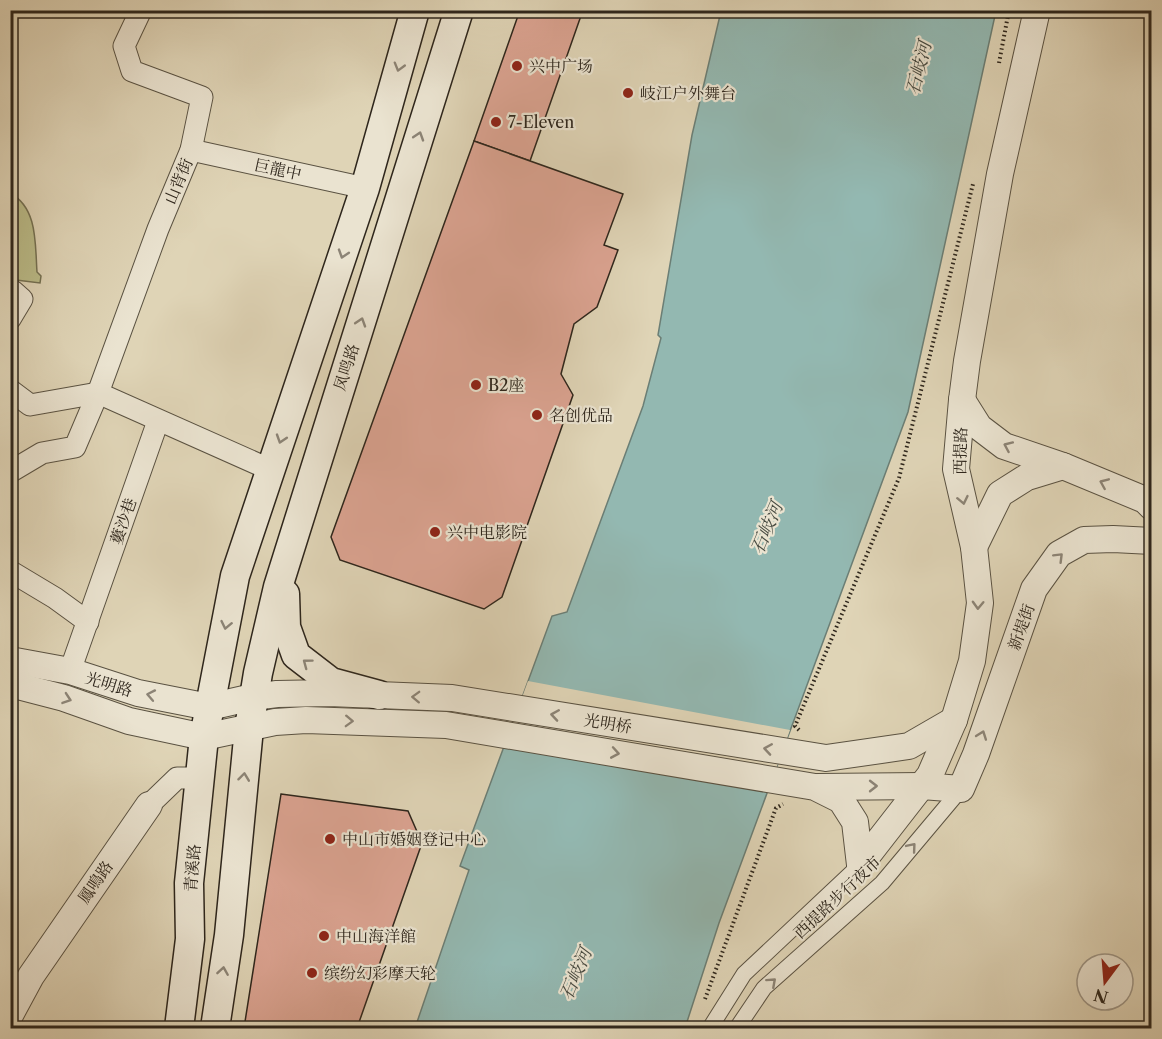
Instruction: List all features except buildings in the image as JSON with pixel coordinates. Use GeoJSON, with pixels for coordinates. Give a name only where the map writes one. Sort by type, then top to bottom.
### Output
{"type":"FeatureCollection","features":[{"type":"Feature","properties":{"kind":"main road"},"geometry":{"type":"LineString","coordinates":[[209,707],[236,576],[365,188],[415,10]]}},
{"type":"Feature","properties":{"kind":"main road","name":"凤鸣路"},"geometry":{"type":"LineString","coordinates":[[249,728],[278,587],[459,10]]}},
{"type":"Feature","properties":{"kind":"main road"},"geometry":{"type":"LineString","coordinates":[[293,538],[284,601],[286,627],[296,655],[332,682],[379,695]]}},
{"type":"Feature","properties":{"kind":"main road","name":"青溪路"},"geometry":{"type":"LineString","coordinates":[[179,1029],[190,939],[189,883],[209,707]]}},
{"type":"Feature","properties":{"kind":"main road"},"geometry":{"type":"LineString","coordinates":[[214,1029],[229,935],[249,728]]}},
{"type":"Feature","properties":{"kind":"street","name":"山背街"},"geometry":{"type":"LineString","coordinates":[[10,472],[42,453],[75,447],[98,393],[158,229],[191,150],[202,97],[132,71],[124,46],[141,10]]}},
{"type":"Feature","properties":{"kind":"street","name":"西提路"},"geometry":{"type":"LineString","coordinates":[[860,865],[930,775],[954,720],[972,660],[980,603],[974,547],[956,469],[962,400],[1000,174],[1037,10]]}},
{"type":"Feature","properties":{"kind":"street","name":"巨龍中"},"geometry":{"type":"LineString","coordinates":[[191,150],[365,188]]}},
{"type":"Feature","properties":{"kind":"street"},"geometry":{"type":"LineString","coordinates":[[10,319],[22,299],[13,291]]}},
{"type":"Feature","properties":{"kind":"street"},"geometry":{"type":"LineString","coordinates":[[10,390],[30,405],[98,393],[271,470]]}},
{"type":"Feature","properties":{"kind":"street"},"geometry":{"type":"LineString","coordinates":[[962,400],[979,427],[1004,446],[1063,465],[1148,503],[1151,524],[1148,541]]}},
{"type":"Feature","properties":{"kind":"street","name":"蔞沙巷"},"geometry":{"type":"LineString","coordinates":[[70,671],[158,421]]}},
{"type":"Feature","properties":{"kind":"street"},"geometry":{"type":"LineString","coordinates":[[974,547],[1000,494],[1027,477],[1063,465]]}},
{"type":"Feature","properties":{"kind":"street","name":"新堤街"},"geometry":{"type":"LineString","coordinates":[[961,789],[976,754],[1034,590],[1059,554],[1084,540],[1113,538],[1148,541]]}},
{"type":"Feature","properties":{"kind":"street"},"geometry":{"type":"LineString","coordinates":[[10,571],[55,598],[88,622]]}},
{"type":"Feature","properties":{"kind":"street","name":"光明路"},"geometry":{"type":"LineString","coordinates":[[10,660],[70,671],[138,693],[209,707]]}},
{"type":"Feature","properties":{"kind":"street","name":"光明路"},"geometry":{"type":"LineString","coordinates":[[10,684],[64,698],[129,721],[204,736]]}},
{"type":"Feature","properties":{"kind":"street","name":"光明桥"},"geometry":{"type":"LineString","coordinates":[[209,707],[254,697],[329,693],[452,698],[826,758],[909,746],[954,720]]}},
{"type":"Feature","properties":{"kind":"street","name":"光明桥"},"geometry":{"type":"LineString","coordinates":[[204,736],[275,722],[306,720],[446,725],[815,787],[841,800],[855,822],[860,865]]}},
{"type":"Feature","properties":{"kind":"street","name":"鳳鳴路"},"geometry":{"type":"LineString","coordinates":[[10,1015],[37,967],[149,805],[177,777],[201,778]]}},
{"type":"Feature","properties":{"kind":"street"},"geometry":{"type":"LineString","coordinates":[[815,787],[922,786],[961,789]]}},
{"type":"Feature","properties":{"kind":"street","name":"西提路步行夜市"},"geometry":{"type":"LineString","coordinates":[[737,1029],[764,988],[882,883],[961,789]]}},
{"type":"Feature","properties":{"kind":"street","name":"西提路步行夜市"},"geometry":{"type":"LineString","coordinates":[[710,1029],[744,974],[860,865]]}},
{"type":"Feature","properties":{"kind":"path"},"geometry":{"type":"LineString","coordinates":[[999,65],[1009,10]]}},
{"type":"Feature","properties":{"kind":"path"},"geometry":{"type":"LineString","coordinates":[[826,758],[795,726],[899,478],[975,176]]}},
{"type":"Feature","properties":{"kind":"path"},"geometry":{"type":"LineString","coordinates":[[702,1008],[776,808],[815,787]]}},
{"type":"Feature","properties":{"kind":"green space"},"geometry":{"type":"Polygon","coordinates":[[[10,193],[26,208],[30,217],[35,239],[37,272],[41,276],[40,283],[16,280],[11,277],[10,193]]]}},
{"type":"Feature","properties":{"kind":"water","name":"石岐河"},"geometry":{"type":"Polygon","coordinates":[[[721,11],[996,11],[908,412],[719,923],[685,1028],[415,1028],[469,870],[460,866],[552,616],[567,612],[643,406],[661,338],[658,335],[692,135],[721,11]]]}},
{"type":"Feature","properties":{"kind":"pier"},"geometry":{"type":"Polygon","coordinates":[[[528,681],[790,730],[768,791],[505,744],[528,681]]]}},
{"type":"Feature","properties":{"kind":"place","name":"兴中广场"},"geometry":{"type":"Point","coordinates":[517,66]}},
{"type":"Feature","properties":{"kind":"place","name":"岐江户外舞台"},"geometry":{"type":"Point","coordinates":[628,93]}},
{"type":"Feature","properties":{"kind":"place","name":"7-Eleven"},"geometry":{"type":"Point","coordinates":[496,122]}},
{"type":"Feature","properties":{"kind":"place","name":"B2座"},"geometry":{"type":"Point","coordinates":[476,385]}},
{"type":"Feature","properties":{"kind":"place","name":"名创优品"},"geometry":{"type":"Point","coordinates":[537,415]}},
{"type":"Feature","properties":{"kind":"place","name":"兴中电影院"},"geometry":{"type":"Point","coordinates":[435,532]}},
{"type":"Feature","properties":{"kind":"place","name":"中山市婚姻登记中心"},"geometry":{"type":"Point","coordinates":[330,839]}},
{"type":"Feature","properties":{"kind":"place","name":"中山海洋館"},"geometry":{"type":"Point","coordinates":[324,936]}},
{"type":"Feature","properties":{"kind":"place","name":"缤纷幻彩摩天轮"},"geometry":{"type":"Point","coordinates":[312,973]}}]}
